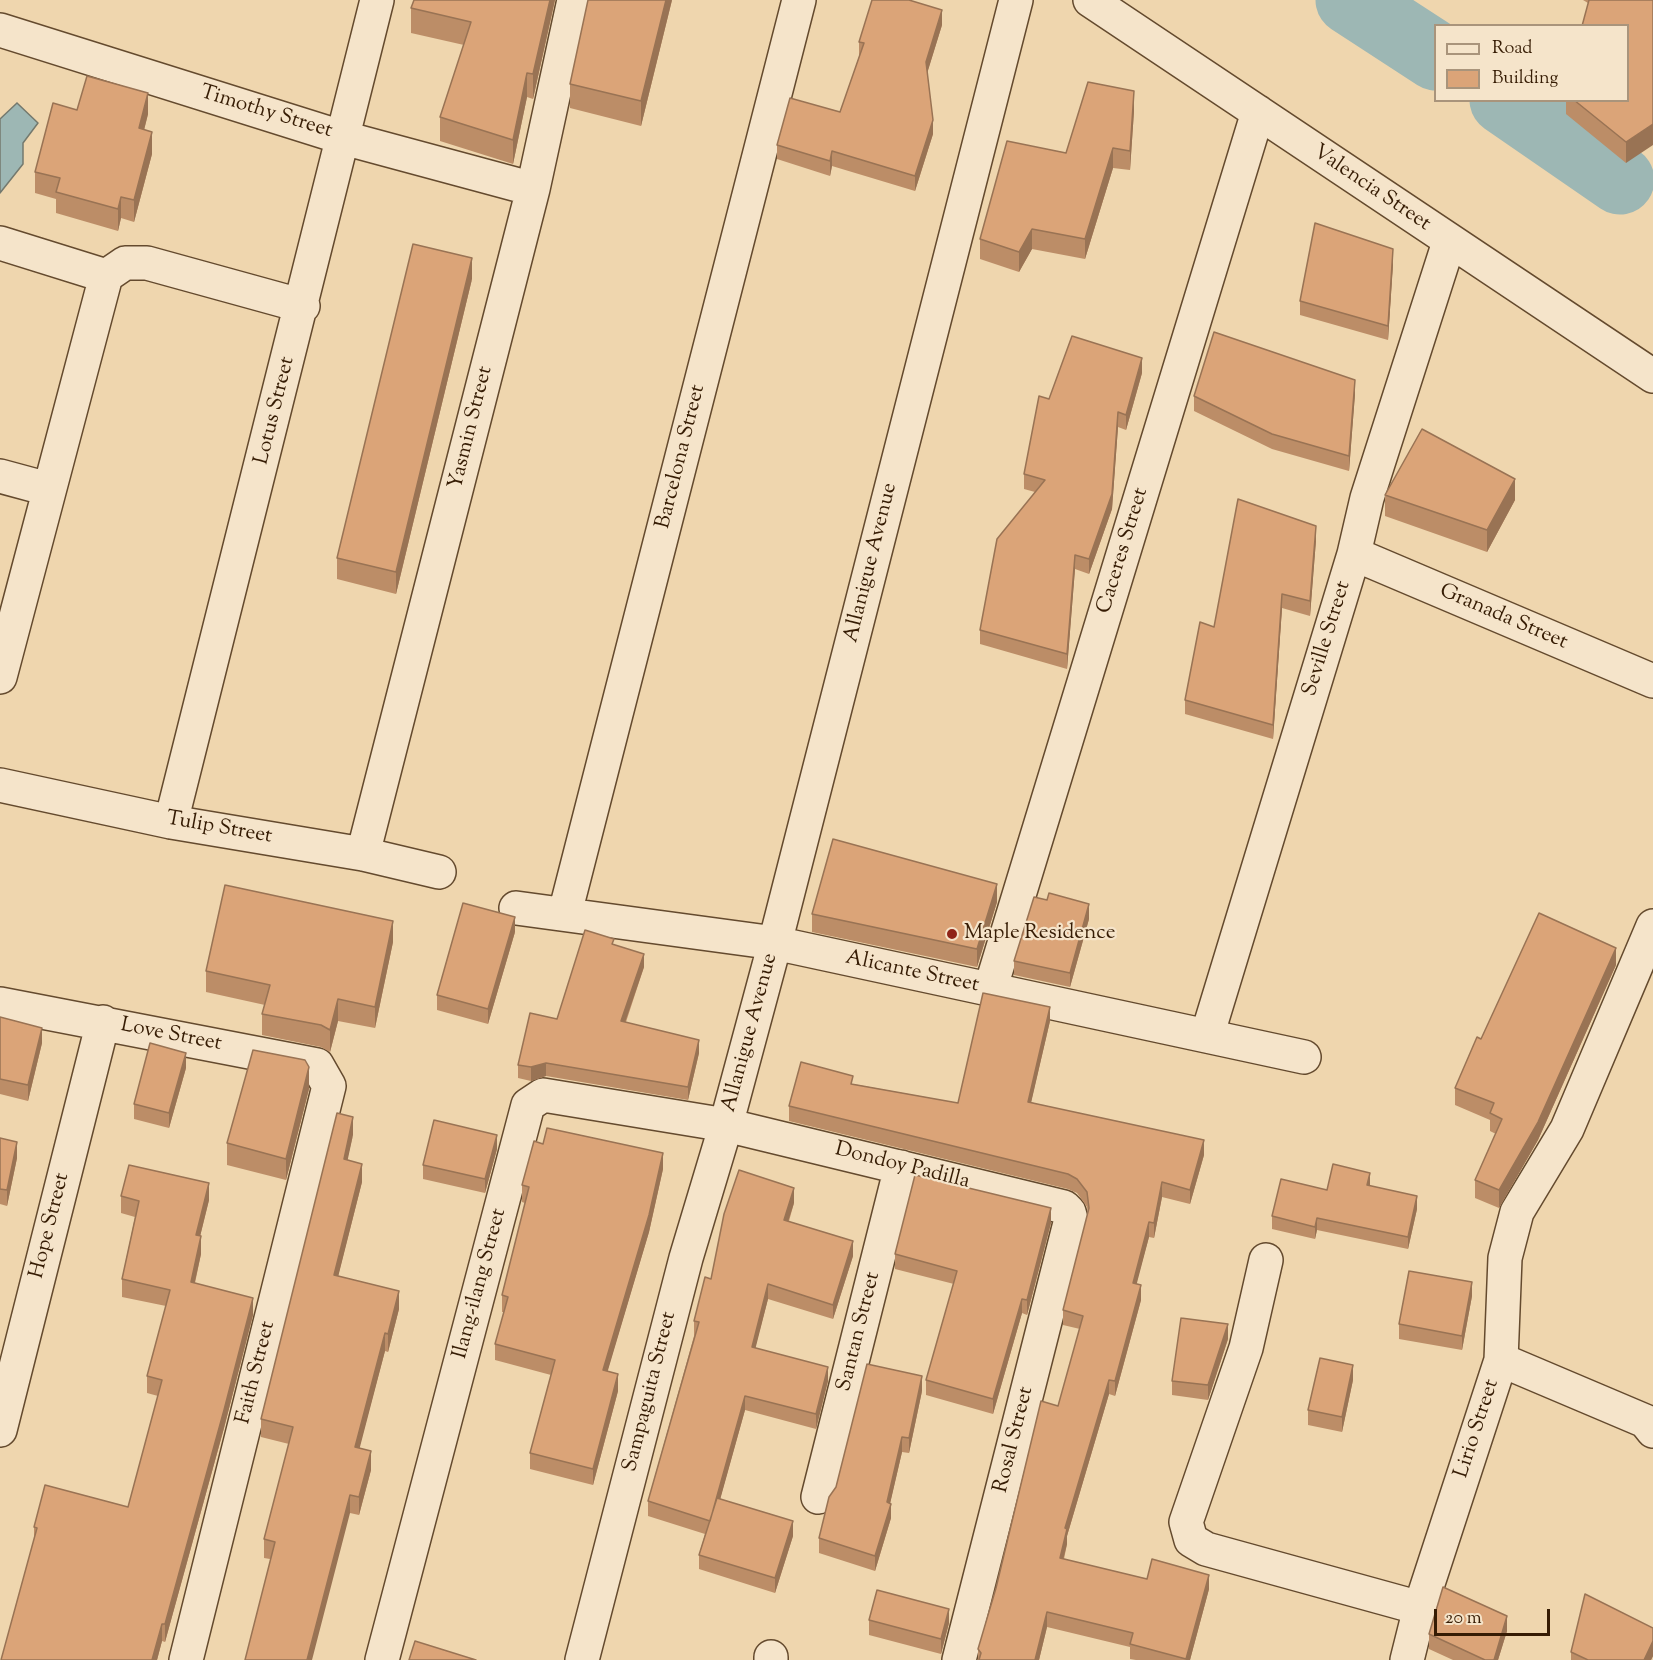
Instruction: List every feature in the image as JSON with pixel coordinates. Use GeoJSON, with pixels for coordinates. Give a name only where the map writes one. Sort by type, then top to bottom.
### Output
{"type":"FeatureCollection","features":[{"type":"Feature","properties":{"kind":"street","name":"Lotus Street"},"geometry":{"type":"LineString","coordinates":[[171,822],[303,306],[377,0]]}},
{"type":"Feature","properties":{"kind":"street","name":"Yasmin Street"},"geometry":{"type":"LineString","coordinates":[[363,854],[534,189],[574,0]]}},
{"type":"Feature","properties":{"kind":"street","name":"Barcelona Street"},"geometry":{"type":"LineString","coordinates":[[565,914],[799,0]]}},
{"type":"Feature","properties":{"kind":"street","name":"Allanigue Avenue"},"geometry":{"type":"LineString","coordinates":[[726,1125],[775,943],[1016,0]]}},
{"type":"Feature","properties":{"kind":"street","name":"Valencia Street"},"geometry":{"type":"LineString","coordinates":[[1090,0],[1449,242],[1653,376]]}},
{"type":"Feature","properties":{"kind":"street","name":"Timothy Street"},"geometry":{"type":"LineString","coordinates":[[0,30],[344,138],[534,189]]}},
{"type":"Feature","properties":{"kind":"street","name":"Caceres Street"},"geometry":{"type":"LineString","coordinates":[[990,990],[1258,112]]}},
{"type":"Feature","properties":{"kind":"street","name":"Seville Street"},"geometry":{"type":"LineString","coordinates":[[1207,1036],[1354,554],[1367,498],[1449,242]]}},
{"type":"Feature","properties":{"kind":"street"},"geometry":{"type":"LineString","coordinates":[[0,243],[106,276]]}},
{"type":"Feature","properties":{"kind":"street"},"geometry":{"type":"LineString","coordinates":[[3,656],[106,276],[125,263],[147,263],[303,306]]}},
{"type":"Feature","properties":{"kind":"street"},"geometry":{"type":"LineString","coordinates":[[0,476],[48,489]]}},
{"type":"Feature","properties":{"kind":"street","name":"Granada Street"},"geometry":{"type":"LineString","coordinates":[[1354,554],[1653,681]]}},
{"type":"Feature","properties":{"kind":"street","name":"Tulip Street"},"geometry":{"type":"LineString","coordinates":[[0,785],[171,822],[363,854],[439,872]]}},
{"type":"Feature","properties":{"kind":"street","name":"Alicante Street"},"geometry":{"type":"LineString","coordinates":[[516,908],[775,943],[1304,1057]]}},
{"type":"Feature","properties":{"kind":"street"},"geometry":{"type":"LineString","coordinates":[[1501,1360],[1505,1258],[1517,1212],[1567,1129],[1653,926]]}},
{"type":"Feature","properties":{"kind":"street","name":"Love Street"},"geometry":{"type":"LineString","coordinates":[[0,1004],[317,1065],[329,1086]]}},
{"type":"Feature","properties":{"kind":"street","name":"Hope Street"},"geometry":{"type":"LineString","coordinates":[[0,1430],[103,1022]]}},
{"type":"Feature","properties":{"kind":"street","name":"Faith Street"},"geometry":{"type":"LineString","coordinates":[[186,1660],[329,1086]]}},
{"type":"Feature","properties":{"kind":"street","name":"Ilang-ilang Street"},"geometry":{"type":"LineString","coordinates":[[382,1660],[528,1105],[543,1095],[726,1125]]}},
{"type":"Feature","properties":{"kind":"street","name":"Dondoy Padilla"},"geometry":{"type":"LineString","coordinates":[[726,1125],[1064,1207],[1071,1219]]}},
{"type":"Feature","properties":{"kind":"street","name":"Sampaguita Street"},"geometry":{"type":"LineString","coordinates":[[582,1660],[686,1258],[726,1125]]}},
{"type":"Feature","properties":{"kind":"street","name":"Santan Street"},"geometry":{"type":"LineString","coordinates":[[818,1497],[902,1167]]}},
{"type":"Feature","properties":{"kind":"street","name":"Rosal Street"},"geometry":{"type":"LineString","coordinates":[[959,1660],[1071,1219]]}},
{"type":"Feature","properties":{"kind":"street"},"geometry":{"type":"LineString","coordinates":[[1266,1260],[1246,1348],[1186,1522],[1191,1540],[1206,1549],[1420,1608]]}},
{"type":"Feature","properties":{"kind":"street","name":"Lirio Street"},"geometry":{"type":"LineString","coordinates":[[1407,1660],[1420,1608],[1501,1360],[1645,1421],[1653,1431]]}},
{"type":"Feature","properties":{"kind":"water"},"geometry":{"type":"Polygon","coordinates":[[[17,103],[38,123],[23,143],[23,164],[0,193],[0,119],[17,103]]]}},
{"type":"Feature","properties":{"kind":"building"},"geometry":{"type":"Polygon","coordinates":[[[414,0],[550,0],[533,74],[527,73],[513,140],[440,117],[471,22],[411,8],[414,0]]]}},
{"type":"Feature","properties":{"kind":"building"},"geometry":{"type":"Polygon","coordinates":[[[588,0],[666,0],[641,101],[570,84],[588,0]]]}},
{"type":"Feature","properties":{"kind":"building"},"geometry":{"type":"Polygon","coordinates":[[[872,0],[909,0],[942,10],[926,62],[933,120],[915,176],[832,151],[830,161],[777,145],[790,98],[840,112],[864,43],[859,42],[872,0]]]}},
{"type":"Feature","properties":{"kind":"building"},"geometry":{"type":"Polygon","coordinates":[[[1589,0],[1653,0],[1653,124],[1626,142],[1576,102],[1629,102],[1629,24],[1583,24],[1589,0]]]}},
{"type":"Feature","properties":{"kind":"building"},"geometry":{"type":"Polygon","coordinates":[[[87,76],[148,93],[139,128],[152,132],[134,200],[121,197],[118,209],[56,192],[60,178],[35,172],[53,103],[77,110],[87,76]]]}},
{"type":"Feature","properties":{"kind":"building"},"geometry":{"type":"Polygon","coordinates":[[[1088,82],[1134,91],[1130,151],[1113,148],[1085,239],[1032,229],[1019,252],[980,239],[1007,141],[1066,153],[1088,82]]]}},
{"type":"Feature","properties":{"kind":"building"},"geometry":{"type":"Polygon","coordinates":[[[1315,223],[1393,249],[1388,326],[1300,301],[1315,223]]]}},
{"type":"Feature","properties":{"kind":"building"},"geometry":{"type":"Polygon","coordinates":[[[413,244],[472,258],[396,572],[337,558],[413,244]]]}},
{"type":"Feature","properties":{"kind":"building"},"geometry":{"type":"Polygon","coordinates":[[[1214,332],[1355,380],[1349,456],[1272,434],[1194,396],[1214,332]]]}},
{"type":"Feature","properties":{"kind":"building"},"geometry":{"type":"Polygon","coordinates":[[[1072,336],[1142,358],[1126,415],[1118,412],[1112,494],[1089,559],[1075,555],[1067,654],[980,630],[997,539],[1045,480],[1024,474],[1039,396],[1049,399],[1072,336]]]}},
{"type":"Feature","properties":{"kind":"building"},"geometry":{"type":"Polygon","coordinates":[[[1422,429],[1515,479],[1487,530],[1385,495],[1422,429]]]}},
{"type":"Feature","properties":{"kind":"building"},"geometry":{"type":"Polygon","coordinates":[[[1238,499],[1316,526],[1310,601],[1282,594],[1273,725],[1185,700],[1200,622],[1214,627],[1238,499]]]}},
{"type":"Feature","properties":{"kind":"building"},"geometry":{"type":"Polygon","coordinates":[[[833,839],[997,884],[977,949],[812,914],[833,839]]]}},
{"type":"Feature","properties":{"kind":"building"},"geometry":{"type":"Polygon","coordinates":[[[225,885],[393,921],[375,1007],[338,999],[330,1030],[321,1025],[262,1014],[270,985],[206,971],[225,885]]]}},
{"type":"Feature","properties":{"kind":"building"},"geometry":{"type":"Polygon","coordinates":[[[1049,893],[1089,904],[1070,973],[1014,961],[1034,897],[1047,900],[1049,893]]]}},
{"type":"Feature","properties":{"kind":"building"},"geometry":{"type":"Polygon","coordinates":[[[463,903],[515,917],[488,1009],[437,995],[463,903]]]}},
{"type":"Feature","properties":{"kind":"building"},"geometry":{"type":"Polygon","coordinates":[[[1539,913],[1616,948],[1538,1122],[1499,1190],[1475,1180],[1502,1119],[1490,1113],[1494,1103],[1455,1088],[1477,1037],[1481,1039],[1539,913]]]}},
{"type":"Feature","properties":{"kind":"building"},"geometry":{"type":"Polygon","coordinates":[[[585,930],[614,939],[612,944],[644,954],[621,1021],[699,1040],[688,1087],[546,1063],[531,1067],[518,1065],[530,1013],[557,1019],[585,930]]]}},
{"type":"Feature","properties":{"kind":"building"},"geometry":{"type":"Polygon","coordinates":[[[983,993],[1050,1007],[1028,1102],[1204,1140],[1190,1190],[1162,1182],[1154,1223],[1149,1222],[1133,1283],[1141,1285],[1115,1381],[1109,1380],[1065,1528],[1067,1529],[1060,1558],[1147,1579],[1152,1559],[1209,1575],[1186,1659],[1130,1644],[1133,1633],[1047,1612],[1035,1660],[979,1660],[981,1653],[978,1649],[996,1588],[1041,1401],[1058,1406],[1083,1316],[1063,1310],[1089,1208],[1087,1192],[1077,1179],[1068,1174],[789,1106],[801,1062],[853,1076],[851,1084],[958,1103],[983,993]]]}},
{"type":"Feature","properties":{"kind":"building"},"geometry":{"type":"Polygon","coordinates":[[[0,1017],[42,1028],[28,1085],[0,1079],[0,1017]]]}},
{"type":"Feature","properties":{"kind":"building"},"geometry":{"type":"Polygon","coordinates":[[[150,1043],[186,1053],[169,1113],[134,1104],[150,1043]]]}},
{"type":"Feature","properties":{"kind":"building"},"geometry":{"type":"Polygon","coordinates":[[[253,1050],[305,1060],[309,1067],[286,1159],[227,1143],[253,1050]]]}},
{"type":"Feature","properties":{"kind":"building"},"geometry":{"type":"Polygon","coordinates":[[[337,1113],[353,1117],[344,1159],[362,1164],[334,1275],[399,1291],[388,1334],[385,1333],[355,1447],[371,1451],[359,1497],[350,1495],[307,1660],[245,1660],[275,1542],[264,1539],[293,1427],[261,1419],[337,1113]]]}},
{"type":"Feature","properties":{"kind":"building"},"geometry":{"type":"Polygon","coordinates":[[[434,1120],[497,1135],[485,1179],[423,1165],[434,1120]]]}},
{"type":"Feature","properties":{"kind":"building"},"geometry":{"type":"Polygon","coordinates":[[[547,1128],[663,1153],[649,1215],[603,1370],[618,1374],[593,1469],[530,1453],[555,1360],[495,1344],[508,1297],[502,1295],[529,1187],[522,1185],[534,1141],[543,1144],[547,1128]]]}},
{"type":"Feature","properties":{"kind":"building"},"geometry":{"type":"Polygon","coordinates":[[[0,1138],[17,1142],[7,1190],[0,1189],[0,1138]]]}},
{"type":"Feature","properties":{"kind":"building"},"geometry":{"type":"Polygon","coordinates":[[[1333,1164],[1370,1173],[1367,1185],[1417,1196],[1408,1237],[1317,1218],[1315,1227],[1272,1216],[1281,1179],[1327,1190],[1333,1164]]]}},
{"type":"Feature","properties":{"kind":"building"},"geometry":{"type":"Polygon","coordinates":[[[129,1165],[209,1183],[196,1235],[201,1236],[191,1282],[253,1298],[165,1624],[162,1624],[152,1660],[1,1660],[37,1528],[34,1527],[45,1485],[128,1507],[162,1380],[147,1376],[170,1290],[122,1279],[139,1201],[121,1196],[129,1165]]]}},
{"type":"Feature","properties":{"kind":"building"},"geometry":{"type":"Polygon","coordinates":[[[739,1170],[794,1188],[784,1220],[853,1241],[833,1305],[768,1284],[752,1347],[828,1367],[816,1414],[745,1396],[710,1521],[648,1501],[699,1322],[694,1321],[705,1277],[711,1279],[724,1214],[739,1170]]]}},
{"type":"Feature","properties":{"kind":"building"},"geometry":{"type":"Polygon","coordinates":[[[915,1175],[1051,1208],[1027,1300],[1022,1299],[993,1399],[926,1380],[957,1271],[895,1254],[915,1175]]]}},
{"type":"Feature","properties":{"kind":"building"},"geometry":{"type":"Polygon","coordinates":[[[1409,1271],[1472,1282],[1462,1336],[1399,1324],[1409,1271]]]}},
{"type":"Feature","properties":{"kind":"building"},"geometry":{"type":"Polygon","coordinates":[[[1181,1318],[1228,1324],[1208,1385],[1172,1381],[1181,1318]]]}},
{"type":"Feature","properties":{"kind":"building"},"geometry":{"type":"Polygon","coordinates":[[[1320,1358],[1353,1365],[1342,1417],[1308,1410],[1320,1358]]]}},
{"type":"Feature","properties":{"kind":"building"},"geometry":{"type":"Polygon","coordinates":[[[867,1364],[922,1376],[909,1438],[902,1437],[887,1502],[891,1504],[875,1556],[819,1538],[829,1497],[836,1487],[867,1364]]]}},
{"type":"Feature","properties":{"kind":"building"},"geometry":{"type":"Polygon","coordinates":[[[717,1498],[793,1521],[775,1578],[699,1555],[717,1498]]]}},
{"type":"Feature","properties":{"kind":"building"},"geometry":{"type":"Polygon","coordinates":[[[1443,1587],[1507,1616],[1494,1660],[1485,1660],[1429,1634],[1443,1587]]]}},
{"type":"Feature","properties":{"kind":"building"},"geometry":{"type":"Polygon","coordinates":[[[877,1590],[949,1609],[941,1639],[869,1620],[877,1590]]]}},
{"type":"Feature","properties":{"kind":"building"},"geometry":{"type":"Polygon","coordinates":[[[1585,1594],[1653,1628],[1653,1641],[1644,1660],[1588,1660],[1571,1652],[1585,1594]]]}},
{"type":"Feature","properties":{"kind":"building"},"geometry":{"type":"Polygon","coordinates":[[[415,1641],[476,1660],[409,1660],[415,1641]]]}},
{"type":"Feature","properties":{"kind":"waterway"},"geometry":{"type":"LineString","coordinates":[[1350,0],[1434,55]]}},
{"type":"Feature","properties":{"kind":"waterway"},"geometry":{"type":"LineString","coordinates":[[1507,102],[1620,180]]}},
{"type":"Feature","properties":{"kind":"place","name":"Maple Residence"},"geometry":{"type":"Point","coordinates":[952,934]}}]}
